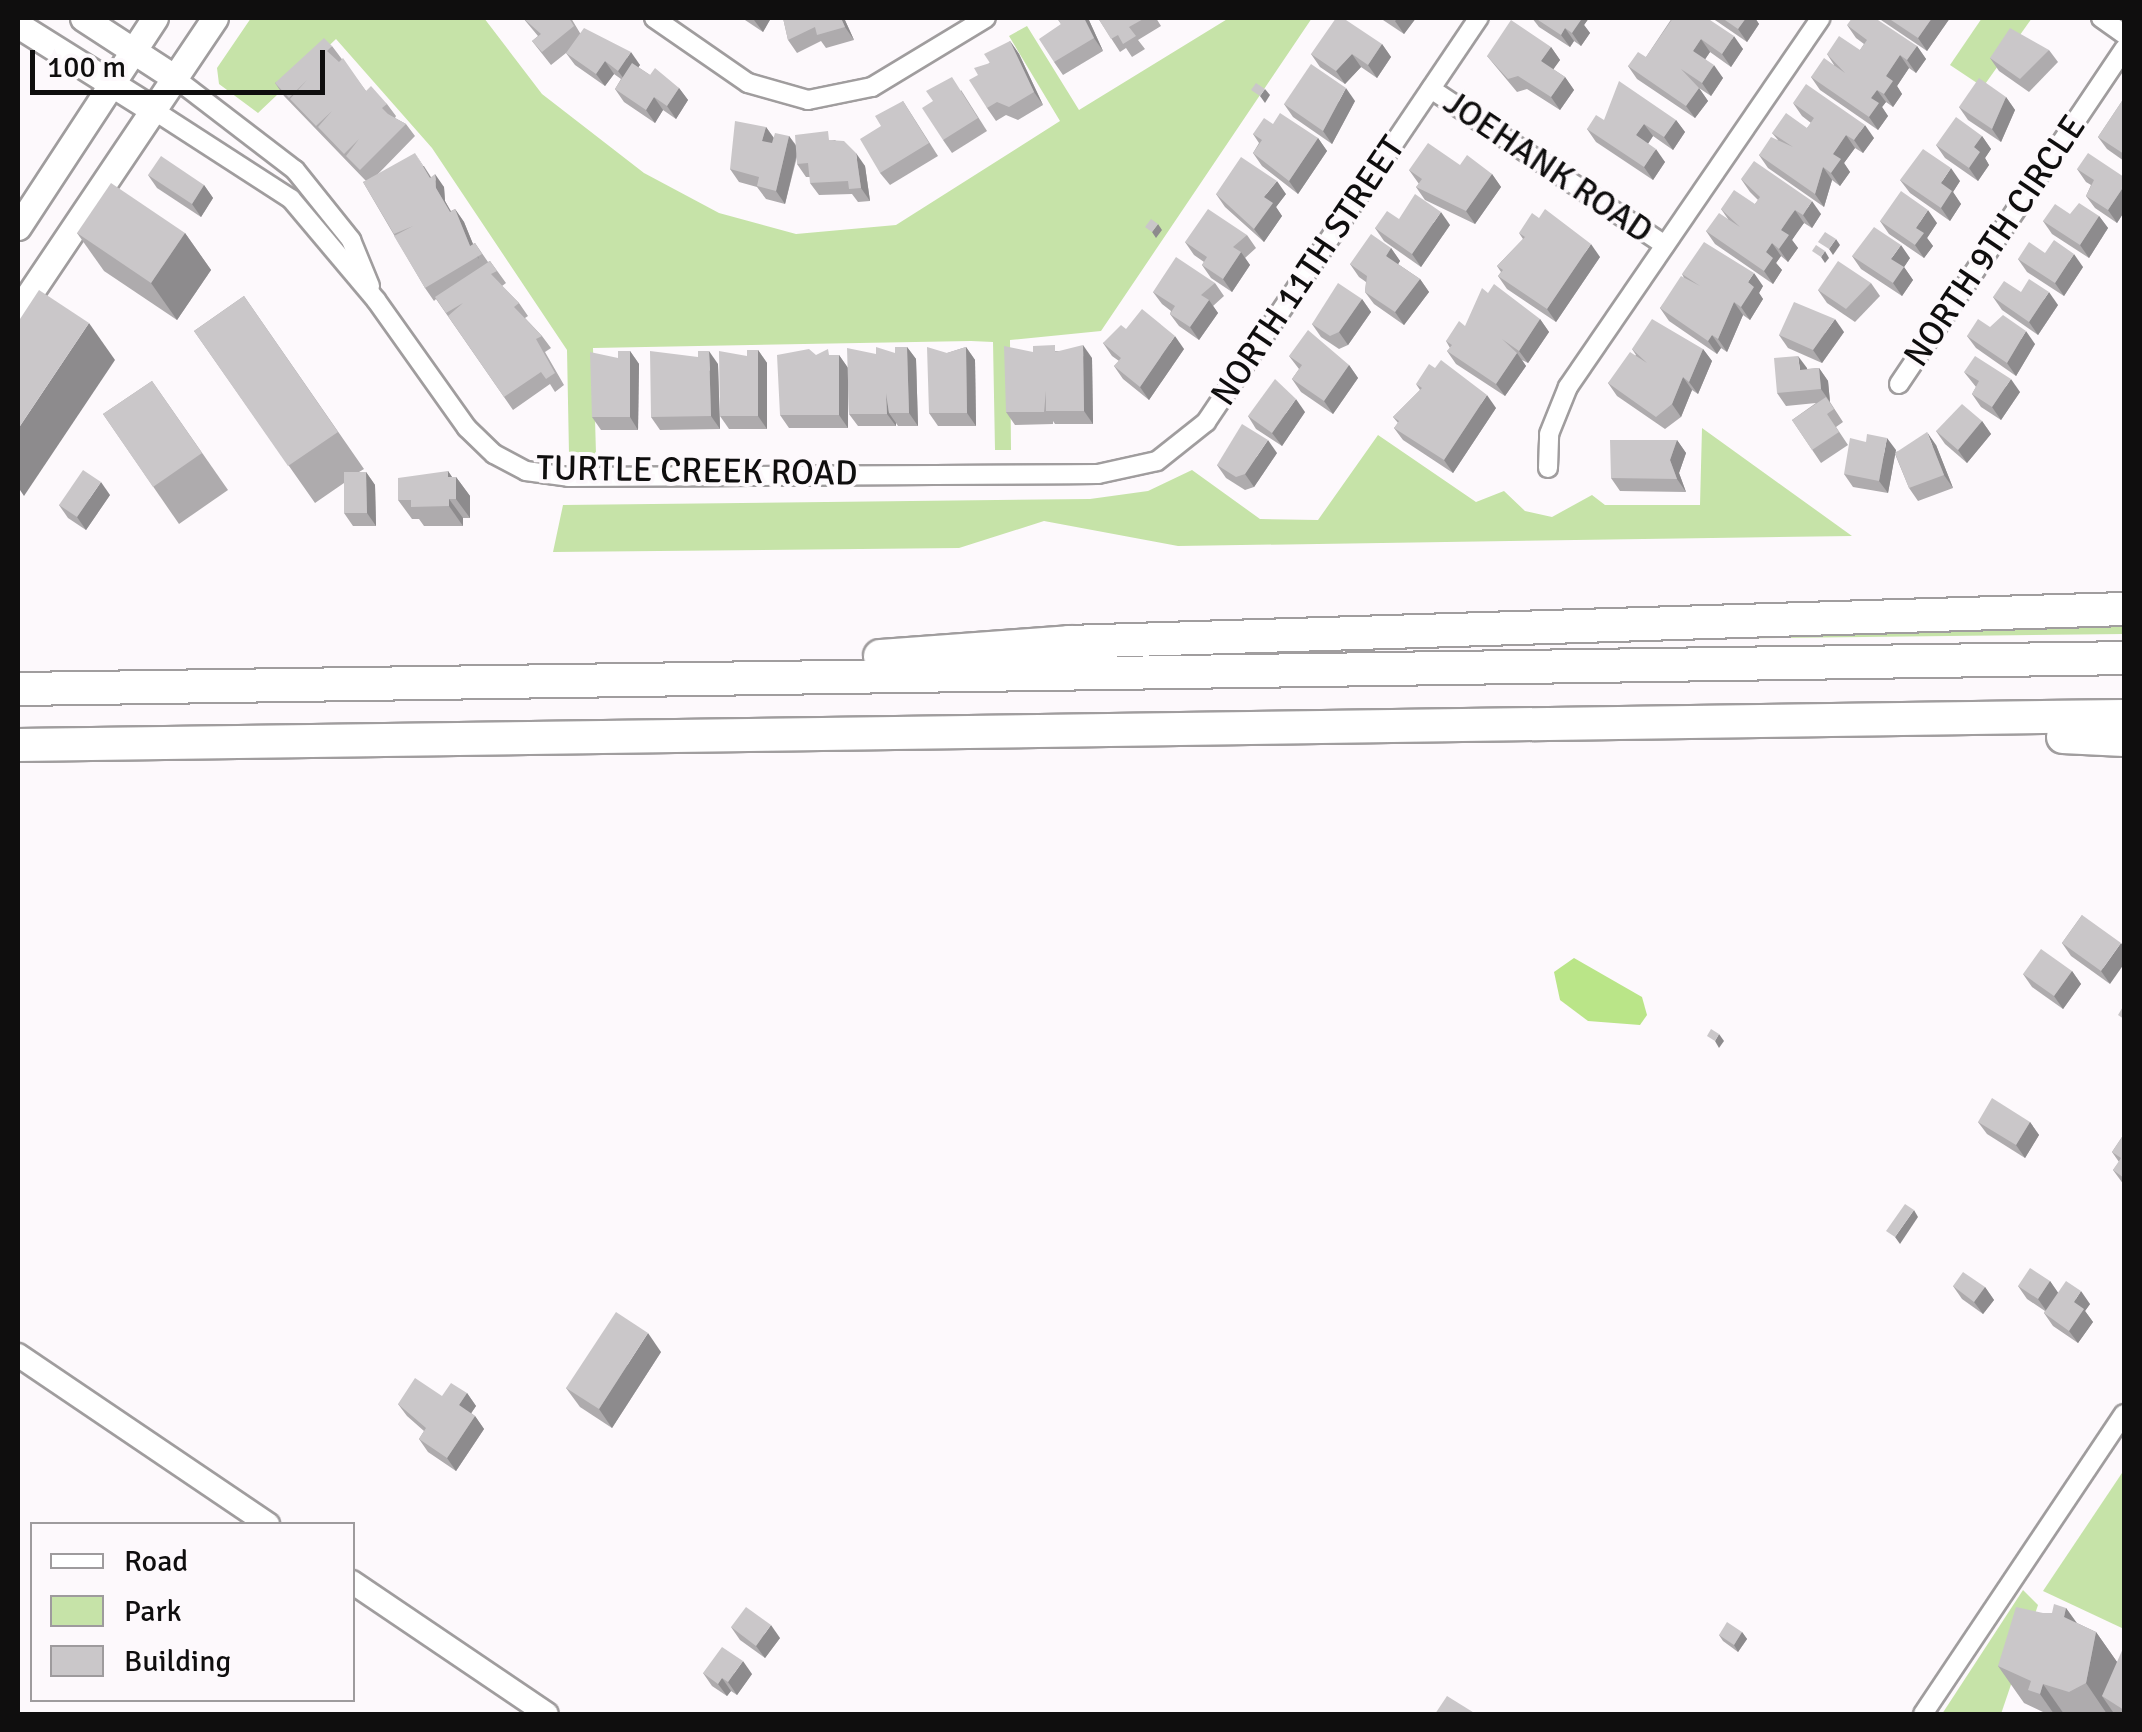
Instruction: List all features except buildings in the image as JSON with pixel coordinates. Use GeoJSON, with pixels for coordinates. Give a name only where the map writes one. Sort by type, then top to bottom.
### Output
{"type":"FeatureCollection","features":[{"type":"Feature","properties":{"kind":"highway"},"geometry":{"type":"LineString","coordinates":[[550,682],[1069,642],[2124,609]]}},
{"type":"Feature","properties":{"kind":"highway"},"geometry":{"type":"LineString","coordinates":[[18,688],[2124,658]]}},
{"type":"Feature","properties":{"kind":"highway"},"geometry":{"type":"LineString","coordinates":[[18,746],[2124,716]]}},
{"type":"Feature","properties":{"kind":"highway"},"geometry":{"type":"LineString","coordinates":[[1729,722],[2124,740]]}},
{"type":"Feature","properties":{"kind":"main road"},"geometry":{"type":"LineString","coordinates":[[83,18],[175,78]]}},
{"type":"Feature","properties":{"kind":"main road"},"geometry":{"type":"LineString","coordinates":[[18,226],[154,18]]}},
{"type":"Feature","properties":{"kind":"main road"},"geometry":{"type":"LineString","coordinates":[[18,310],[215,18]]}},
{"type":"Feature","properties":{"kind":"main road"},"geometry":{"type":"LineString","coordinates":[[18,25],[155,111]]}},
{"type":"Feature","properties":{"kind":"street"},"geometry":{"type":"LineString","coordinates":[[654,18],[748,83],[808,100],[872,87],[986,18]]}},
{"type":"Feature","properties":{"kind":"street","name":"NORTH 11TH STREET"},"geometry":{"type":"LineString","coordinates":[[1098,474],[1157,461],[1206,422],[1479,18]]}},
{"type":"Feature","properties":{"kind":"street"},"geometry":{"type":"LineString","coordinates":[[1548,468],[1549,434],[1568,387],[1821,18]]}},
{"type":"Feature","properties":{"kind":"street"},"geometry":{"type":"LineString","coordinates":[[2101,18],[2124,34]]}},
{"type":"Feature","properties":{"kind":"street","name":"NORTH 9TH CIRCLE"},"geometry":{"type":"LineString","coordinates":[[1899,384],[2124,49]]}},
{"type":"Feature","properties":{"kind":"street","name":"TURTLE CREEK ROAD"},"geometry":{"type":"LineString","coordinates":[[175,78],[295,170],[351,240],[376,300]]}},
{"type":"Feature","properties":{"kind":"street","name":"JOEHANK ROAD"},"geometry":{"type":"LineString","coordinates":[[1431,89],[1665,245]]}},
{"type":"Feature","properties":{"kind":"street","name":"TURTLE CREEK ROAD"},"geometry":{"type":"LineString","coordinates":[[155,111],[290,199],[376,300],[479,442],[508,463],[546,476],[1098,474]]}},
{"type":"Feature","properties":{"kind":"street"},"geometry":{"type":"LineString","coordinates":[[18,1355],[265,1522]]}},
{"type":"Feature","properties":{"kind":"street"},"geometry":{"type":"LineString","coordinates":[[1923,1714],[2124,1414]]}},
{"type":"Feature","properties":{"kind":"street"},"geometry":{"type":"LineString","coordinates":[[355,1584],[548,1714]]}},
{"type":"Feature","properties":{"kind":"green space"},"geometry":{"type":"Polygon","coordinates":[[[251,18],[484,18],[542,94],[644,173],[719,213],[796,234],[896,225],[1060,121],[1009,36],[1027,26],[1079,110],[1229,18],[1312,18],[1101,331],[1010,340],[1011,450],[995,450],[993,342],[971,341],[593,348],[596,454],[569,454],[567,350],[432,148],[336,39],[258,113],[219,84],[217,68],[251,18]]]}},
{"type":"Feature","properties":{"kind":"green space"},"geometry":{"type":"Polygon","coordinates":[[[1982,18],[2032,18],[1983,87],[1950,65],[1982,18]]]}},
{"type":"Feature","properties":{"kind":"green space"},"geometry":{"type":"Polygon","coordinates":[[[1702,428],[1852,536],[1178,546],[1044,521],[959,548],[553,552],[563,505],[1090,499],[1148,491],[1192,470],[1260,519],[1318,520],[1378,435],[1476,502],[1504,491],[1525,511],[1552,517],[1592,495],[1605,505],[1700,505],[1702,428]]]}},
{"type":"Feature","properties":{"kind":"green space"},"geometry":{"type":"Polygon","coordinates":[[[2124,621],[2124,634],[1617,640],[2124,621]]]}},
{"type":"Feature","properties":{"kind":"green space"},"geometry":{"type":"Polygon","coordinates":[[[2124,1470],[2124,1629],[2043,1591],[2124,1470]]]}},
{"type":"Feature","properties":{"kind":"green space"},"geometry":{"type":"Polygon","coordinates":[[[2023,1590],[2038,1605],[2001,1714],[1942,1714],[2023,1590]]]}},
{"type":"Feature","properties":{"kind":"shaded area"},"geometry":{"type":"Polygon","coordinates":[[[1574,958],[1642,997],[1647,1015],[1640,1025],[1588,1021],[1560,1000],[1554,972],[1574,958]]]}}]}
